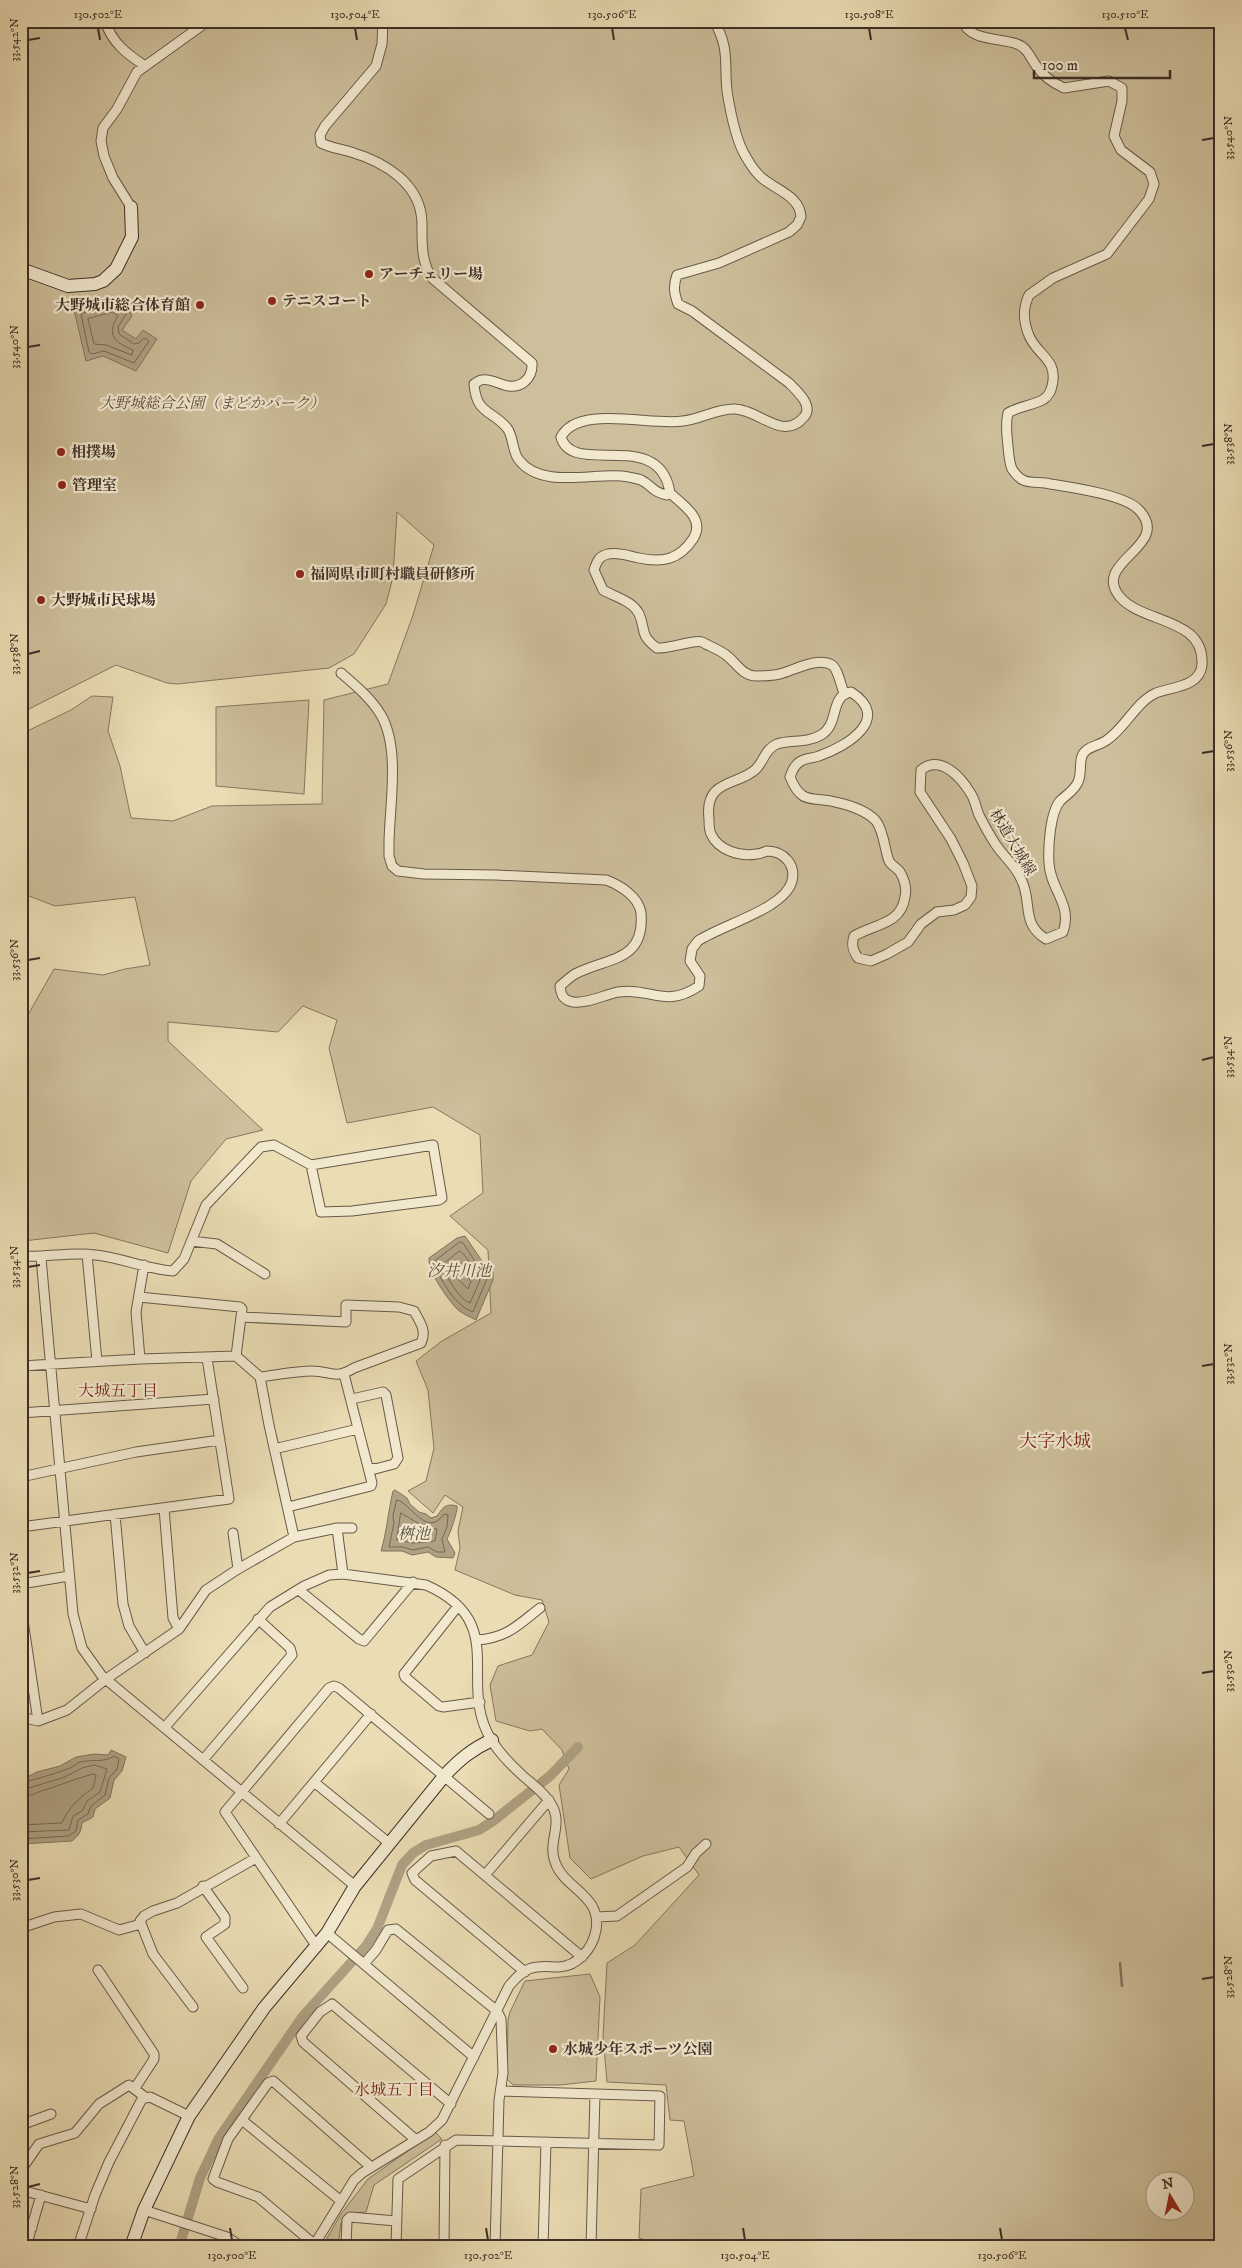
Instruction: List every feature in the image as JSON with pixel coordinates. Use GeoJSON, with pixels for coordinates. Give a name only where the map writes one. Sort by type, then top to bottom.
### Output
{"type":"FeatureCollection","features":[{"type":"Feature","properties":{"kind":"street"},"geometry":{"type":"LineString","coordinates":[[104,21],[122,51],[145,66]]}},
{"type":"Feature","properties":{"kind":"street"},"geometry":{"type":"LineString","coordinates":[[21,269],[68,286],[95,284],[104,281],[116,269],[132,237],[131,207],[113,178],[101,141],[102,128],[116,109],[137,72],[208,21]]}},
{"type":"Feature","properties":{"kind":"street"},"geometry":{"type":"LineString","coordinates":[[383,21],[382,44],[376,66],[325,126],[320,136],[321,143],[371,159],[400,176],[411,187],[422,216],[423,252],[425,264],[432,278],[532,363],[532,373],[527,380],[518,385],[506,386],[494,381],[482,380],[474,384],[479,403],[486,412],[497,418],[508,429],[519,460],[535,473],[562,478],[622,476],[641,480],[656,493],[667,495],[670,493]]}},
{"type":"Feature","properties":{"kind":"street"},"geometry":{"type":"LineString","coordinates":[[340,672],[377,709],[386,728],[392,748],[389,856],[392,866],[398,871],[424,874],[496,874],[540,878],[590,879],[615,883],[629,893],[640,908],[642,925],[637,941],[625,955],[573,975],[560,986],[561,995],[566,1000],[575,1002],[619,992],[659,997],[686,995],[700,986],[700,976],[690,961],[692,949],[698,940],[772,904],[783,896],[792,880],[792,868],[788,859],[778,853],[768,851],[755,854],[741,854],[728,851],[710,833],[707,809],[715,792],[724,784],[749,774],[757,768],[770,748],[779,743],[812,739],[823,734],[832,721],[837,700],[844,693],[836,670],[833,666],[827,664],[806,664],[782,674],[754,676],[741,671],[724,653],[702,642],[694,640],[679,646],[657,648],[644,635],[639,614],[624,600],[603,590],[594,570],[597,561],[602,556],[611,553],[641,558],[674,558],[685,551],[695,536],[697,526],[693,514],[670,493],[669,483],[653,463],[640,456],[582,454],[571,450],[563,444],[561,437],[565,428],[575,422],[586,419],[601,418],[647,422],[683,421],[722,410],[734,409],[753,413],[785,428],[793,427],[807,414],[808,409],[801,396],[789,383],[692,310],[678,304],[674,295],[674,284],[677,275],[719,263],[789,232],[797,225],[801,217],[798,203],[760,177],[745,156],[732,120],[727,90],[727,54],[723,37],[714,21]]}},
{"type":"Feature","properties":{"kind":"street","name":"林道大城線"},"geometry":{"type":"LineString","coordinates":[[844,693],[851,692],[861,698],[867,706],[869,713],[866,725],[849,741],[821,756],[800,762],[793,768],[790,777],[794,788],[803,796],[815,801],[834,802],[865,812],[877,822],[887,848],[889,861],[900,872],[906,890],[904,907],[894,919],[854,936],[852,942],[853,951],[858,958],[871,961],[908,942],[921,924],[937,912],[954,910],[965,905],[971,897],[972,886],[951,839],[920,792],[921,770],[927,765],[934,763],[945,766],[964,783],[973,796],[979,814],[997,847],[1012,863],[1022,880],[1027,897],[1030,924],[1037,934],[1046,939],[1062,932],[1066,922],[1064,905],[1050,872],[1048,862],[1052,812],[1060,801],[1073,790],[1079,780],[1082,755],[1088,748],[1106,741],[1147,698],[1156,693],[1187,684],[1199,675],[1202,665],[1194,638],[1182,628],[1129,606],[1119,596],[1113,586],[1113,576],[1116,568],[1144,540],[1147,528],[1139,510],[1126,500],[1079,489],[1023,480],[1012,470],[1005,425],[1008,413],[1016,408],[1043,400],[1051,392],[1054,378],[1051,364],[1045,354],[1036,348],[1028,334],[1023,315],[1029,295],[1053,278],[1107,254],[1149,199],[1154,184],[1150,172],[1121,150],[1114,136],[1122,101],[1122,88],[1109,81],[1064,88],[1056,85],[1046,78],[1036,66],[1027,50],[1020,44],[982,37],[969,31],[963,21]]}},
{"type":"Feature","properties":{"kind":"street"},"geometry":{"type":"LineString","coordinates":[[21,1256],[41,1258],[87,1254],[173,1270],[184,1259],[206,1205],[261,1146],[274,1145],[311,1164],[433,1145],[442,1198],[439,1200],[322,1212],[311,1164]]}},
{"type":"Feature","properties":{"kind":"street"},"geometry":{"type":"LineString","coordinates":[[191,1241],[217,1244],[265,1274]]}},
{"type":"Feature","properties":{"kind":"street"},"geometry":{"type":"LineString","coordinates":[[87,1254],[97,1361]]}},
{"type":"Feature","properties":{"kind":"street"},"geometry":{"type":"LineString","coordinates":[[41,1258],[69,1576],[73,1614],[82,1648],[91,1664],[106,1679],[165,1727],[240,1793],[355,1886]]}},
{"type":"Feature","properties":{"kind":"street"},"geometry":{"type":"LineString","coordinates":[[140,1359],[136,1312],[144,1265]]}},
{"type":"Feature","properties":{"kind":"street"},"geometry":{"type":"LineString","coordinates":[[139,1297],[240,1306],[241,1317],[236,1356]]}},
{"type":"Feature","properties":{"kind":"street"},"geometry":{"type":"LineString","coordinates":[[241,1317],[346,1322],[346,1305],[399,1306],[414,1311],[423,1326],[424,1334],[421,1343],[354,1368],[344,1374],[330,1375],[314,1370],[260,1377]]}},
{"type":"Feature","properties":{"kind":"street"},"geometry":{"type":"LineString","coordinates":[[21,1366],[140,1359],[207,1358],[224,1355],[236,1356],[260,1377],[294,1537]]}},
{"type":"Feature","properties":{"kind":"street"},"geometry":{"type":"LineString","coordinates":[[21,1528],[229,1499],[207,1358]]}},
{"type":"Feature","properties":{"kind":"street"},"geometry":{"type":"LineString","coordinates":[[288,1507],[371,1486],[369,1467],[344,1374]]}},
{"type":"Feature","properties":{"kind":"street"},"geometry":{"type":"LineString","coordinates":[[352,1399],[383,1392],[386,1395],[398,1458],[394,1464],[375,1468],[369,1467]]}},
{"type":"Feature","properties":{"kind":"street"},"geometry":{"type":"LineString","coordinates":[[21,1414],[214,1399]]}},
{"type":"Feature","properties":{"kind":"street"},"geometry":{"type":"LineString","coordinates":[[274,1449],[358,1430]]}},
{"type":"Feature","properties":{"kind":"street"},"geometry":{"type":"LineString","coordinates":[[21,1477],[136,1452],[220,1440]]}},
{"type":"Feature","properties":{"kind":"street"},"geometry":{"type":"LineString","coordinates":[[164,1508],[173,1618],[179,1630]]}},
{"type":"Feature","properties":{"kind":"street"},"geometry":{"type":"LineString","coordinates":[[115,1514],[123,1604],[129,1626],[145,1653]]}},
{"type":"Feature","properties":{"kind":"street"},"geometry":{"type":"LineString","coordinates":[[337,1528],[343,1574]]}},
{"type":"Feature","properties":{"kind":"street"},"geometry":{"type":"LineString","coordinates":[[21,1717],[38,1721],[68,1710],[106,1679],[179,1630],[206,1590],[238,1568],[294,1537],[337,1528],[352,1528]]}},
{"type":"Feature","properties":{"kind":"street"},"geometry":{"type":"LineString","coordinates":[[233,1533],[238,1568]]}},
{"type":"Feature","properties":{"kind":"street"},"geometry":{"type":"LineString","coordinates":[[165,1727],[270,1607],[320,1578],[343,1574],[426,1584],[436,1589],[458,1606],[469,1618],[478,1640],[477,1681],[482,1718],[492,1740],[520,1773],[549,1800],[557,1816],[557,1827],[552,1851],[555,1863],[562,1875],[591,1902],[597,1917],[596,1930],[593,1942],[582,1957],[574,1963],[561,1967],[541,1966],[524,1972],[509,1986],[442,2120],[429,2132],[371,2167],[354,2180],[313,2246],[258,2197],[213,2179],[223,2147],[268,2083],[273,2081],[367,2161],[371,2167]]}},
{"type":"Feature","properties":{"kind":"street"},"geometry":{"type":"LineString","coordinates":[[21,1584],[69,1576]]}},
{"type":"Feature","properties":{"kind":"street"},"geometry":{"type":"LineString","coordinates":[[298,1590],[364,1641],[413,1582]]}},
{"type":"Feature","properties":{"kind":"street"},"geometry":{"type":"LineString","coordinates":[[458,1606],[404,1674],[405,1677],[439,1706],[480,1702]]}},
{"type":"Feature","properties":{"kind":"street"},"geometry":{"type":"LineString","coordinates":[[21,1607],[24,1642],[38,1721]]}},
{"type":"Feature","properties":{"kind":"street"},"geometry":{"type":"LineString","coordinates":[[478,1640],[494,1639],[507,1634],[540,1608]]}},
{"type":"Feature","properties":{"kind":"street"},"geometry":{"type":"LineString","coordinates":[[202,1760],[292,1655],[290,1648],[258,1619]]}},
{"type":"Feature","properties":{"kind":"street"},"geometry":{"type":"LineString","coordinates":[[317,1947],[225,1812],[329,1688],[334,1686],[339,1688],[445,1775],[489,1814]]}},
{"type":"Feature","properties":{"kind":"street"},"geometry":{"type":"LineString","coordinates":[[279,1824],[370,1714]]}},
{"type":"Feature","properties":{"kind":"street"},"geometry":{"type":"LineString","coordinates":[[131,2247],[144,2210],[189,2116],[264,2008],[317,1947],[355,1886],[445,1775],[460,1759],[476,1747],[492,1740]]}},
{"type":"Feature","properties":{"kind":"street"},"geometry":{"type":"LineString","coordinates":[[314,1782],[389,1844]]}},
{"type":"Feature","properties":{"kind":"street"},"geometry":{"type":"LineString","coordinates":[[485,1875],[549,1800]]}},
{"type":"Feature","properties":{"kind":"street"},"geometry":{"type":"LineString","coordinates":[[597,1917],[617,1916],[687,1867],[696,1853],[706,1844]]}},
{"type":"Feature","properties":{"kind":"street"},"geometry":{"type":"LineString","coordinates":[[524,1972],[412,1876],[431,1856],[453,1850],[582,1957]]}},
{"type":"Feature","properties":{"kind":"street"},"geometry":{"type":"LineString","coordinates":[[193,2007],[153,1954],[140,1921],[152,1911],[170,1906],[256,1858]]}},
{"type":"Feature","properties":{"kind":"street"},"geometry":{"type":"LineString","coordinates":[[203,1886],[225,1917],[225,1924],[206,1937],[243,1988]]}},
{"type":"Feature","properties":{"kind":"street"},"geometry":{"type":"LineString","coordinates":[[21,1928],[54,1917],[81,1914],[119,1930],[141,1924]]}},
{"type":"Feature","properties":{"kind":"street"},"geometry":{"type":"LineString","coordinates":[[364,1964],[376,1950],[388,1930],[396,1928],[497,2011],[502,2026],[503,2073],[498,2141],[496,2247]]}},
{"type":"Feature","properties":{"kind":"street"},"geometry":{"type":"LineString","coordinates":[[327,1933],[474,2058]]}},
{"type":"Feature","properties":{"kind":"street"},"geometry":{"type":"LineString","coordinates":[[98,1970],[154,2054],[154,2059],[135,2088]]}},
{"type":"Feature","properties":{"kind":"street"},"geometry":{"type":"LineString","coordinates":[[416,2140],[303,2042],[301,2036],[320,2012],[332,2004],[451,2104]]}},
{"type":"Feature","properties":{"kind":"street"},"geometry":{"type":"LineString","coordinates":[[21,2170],[39,2144],[75,2133],[99,2104],[130,2085],[145,2097],[150,2097],[189,2116]]}},
{"type":"Feature","properties":{"kind":"street"},"geometry":{"type":"LineString","coordinates":[[396,2247],[398,2179],[456,2140],[659,2145],[660,2096],[501,2092]]}},
{"type":"Feature","properties":{"kind":"street"},"geometry":{"type":"LineString","coordinates":[[591,2247],[595,2094]]}},
{"type":"Feature","properties":{"kind":"street"},"geometry":{"type":"LineString","coordinates":[[78,2247],[90,2209],[109,2162],[145,2097]]}},
{"type":"Feature","properties":{"kind":"street"},"geometry":{"type":"LineString","coordinates":[[21,2125],[51,2114]]}},
{"type":"Feature","properties":{"kind":"street"},"geometry":{"type":"LineString","coordinates":[[242,2120],[341,2201]]}},
{"type":"Feature","properties":{"kind":"street"},"geometry":{"type":"LineString","coordinates":[[543,2247],[546,2142]]}},
{"type":"Feature","properties":{"kind":"street"},"geometry":{"type":"LineString","coordinates":[[444,2247],[445,2146]]}},
{"type":"Feature","properties":{"kind":"street"},"geometry":{"type":"LineString","coordinates":[[21,2190],[90,2209]]}},
{"type":"Feature","properties":{"kind":"street"},"geometry":{"type":"LineString","coordinates":[[26,2247],[41,2195]]}},
{"type":"Feature","properties":{"kind":"street"},"geometry":{"type":"LineString","coordinates":[[144,2210],[227,2237],[242,2247]]}},
{"type":"Feature","properties":{"kind":"street"},"geometry":{"type":"LineString","coordinates":[[346,2247],[347,2220],[350,2218],[396,2221]]}},
{"type":"Feature","properties":{"kind":"street"},"geometry":{"type":"LineString","coordinates":[[21,2224],[32,2228]]}},
{"type":"Feature","properties":{"kind":"green space","name":"大野城総合公園（まどかパーク）"},"geometry":{"type":"Polygon","coordinates":[[[21,21],[1221,21],[1221,2247],[665,2247],[639,2238],[641,2189],[694,2176],[684,2121],[670,2120],[666,2085],[607,2082],[603,2036],[607,1963],[635,1945],[699,1875],[679,1847],[643,1856],[591,1879],[570,1858],[559,1785],[569,1769],[562,1750],[542,1729],[530,1731],[496,1721],[490,1685],[498,1666],[532,1655],[549,1622],[542,1600],[515,1595],[455,1570],[460,1548],[458,1531],[463,1507],[445,1495],[433,1513],[408,1491],[426,1481],[434,1448],[428,1390],[416,1361],[442,1341],[491,1313],[488,1250],[450,1216],[483,1193],[480,1135],[433,1107],[347,1123],[329,1048],[337,1020],[303,1006],[278,1032],[168,1022],[168,1041],[263,1130],[226,1139],[191,1181],[168,1253],[94,1233],[23,1241],[21,1239],[21,1027],[54,969],[103,975],[150,965],[135,897],[55,906],[21,893],[21,734],[71,710],[92,696],[113,697],[108,731],[120,766],[131,818],[173,821],[212,806],[322,804],[324,700],[388,684],[413,615],[434,545],[397,512],[393,577],[386,604],[354,654],[329,668],[177,684],[167,683],[116,665],[21,713],[21,21]]]}},
{"type":"Feature","properties":{"kind":"green space"},"geometry":{"type":"Polygon","coordinates":[[[309,700],[304,794],[216,786],[216,707],[309,700]]]}},
{"type":"Feature","properties":{"kind":"green space","name":"水城少年スポーツ公園"},"geometry":{"type":"Polygon","coordinates":[[[590,1974],[600,1997],[596,2081],[560,2085],[513,2085],[507,2079],[508,2020],[525,1981],[590,1974]]]}},
{"type":"Feature","properties":{"kind":"green space"},"geometry":{"type":"Polygon","coordinates":[[[435,2132],[442,2139],[374,2185],[366,2212],[351,2213],[341,2223],[338,2247],[322,2247],[341,2214],[368,2179],[435,2132]]]}},
{"type":"Feature","properties":{"kind":"water"},"geometry":{"type":"Polygon","coordinates":[[[115,300],[128,307],[132,316],[122,330],[136,339],[143,330],[157,339],[136,371],[103,356],[86,361],[74,310],[115,300]]]}},
{"type":"Feature","properties":{"kind":"water","name":"汐井川池"},"geometry":{"type":"Polygon","coordinates":[[[465,1236],[484,1264],[485,1269],[493,1272],[493,1280],[476,1320],[460,1311],[444,1293],[432,1271],[429,1258],[457,1238],[465,1236]]]}},
{"type":"Feature","properties":{"kind":"water","name":"桝池"},"geometry":{"type":"Polygon","coordinates":[[[395,1490],[407,1498],[410,1504],[419,1512],[431,1518],[437,1516],[445,1506],[457,1506],[447,1539],[455,1553],[453,1558],[436,1557],[428,1552],[412,1555],[402,1551],[381,1551],[393,1491],[395,1490]]]}},
{"type":"Feature","properties":{"kind":"water"},"geometry":{"type":"Polygon","coordinates":[[[111,1750],[126,1757],[122,1771],[114,1780],[110,1798],[95,1809],[93,1817],[82,1823],[76,1837],[72,1841],[21,1844],[21,1776],[25,1778],[37,1772],[60,1766],[76,1757],[94,1754],[108,1755],[111,1750]]]}},
{"type":"Feature","properties":{"kind":"waterway"},"geometry":{"type":"LineString","coordinates":[[179,2247],[200,2178],[219,2138],[303,2016],[366,1946],[377,1929],[402,1865],[413,1853],[426,1845],[479,1830],[493,1821],[550,1776],[578,1747]]}},
{"type":"Feature","properties":{"kind":"waterway"},"geometry":{"type":"LineString","coordinates":[[1120,1963],[1122,1986]]}},
{"type":"Feature","properties":{"kind":"place","name":"アーチェリー場"},"geometry":{"type":"Point","coordinates":[369,274]}},
{"type":"Feature","properties":{"kind":"place","name":"テニスコート"},"geometry":{"type":"Point","coordinates":[272,301]}},
{"type":"Feature","properties":{"kind":"place","name":"大野城市総合体育館"},"geometry":{"type":"Point","coordinates":[200,305]}},
{"type":"Feature","properties":{"kind":"place","name":"相撲場"},"geometry":{"type":"Point","coordinates":[61,452]}},
{"type":"Feature","properties":{"kind":"place","name":"管理室"},"geometry":{"type":"Point","coordinates":[62,485]}},
{"type":"Feature","properties":{"kind":"place","name":"福岡県市町村職員研修所"},"geometry":{"type":"Point","coordinates":[300,574]}},
{"type":"Feature","properties":{"kind":"place","name":"大野城市民球場"},"geometry":{"type":"Point","coordinates":[41,600]}},
{"type":"Feature","properties":{"kind":"place","name":"水城少年スポーツ公園"},"geometry":{"type":"Point","coordinates":[553,2049]}},
{"type":"Feature","properties":{"kind":"district","name":"大城五丁目"},"geometry":{"type":"Point","coordinates":[118,1390]}},
{"type":"Feature","properties":{"kind":"district","name":"大字水城"},"geometry":{"type":"Point","coordinates":[1055,1441]}},
{"type":"Feature","properties":{"kind":"district","name":"水城五丁目"},"geometry":{"type":"Point","coordinates":[394,2089]}}]}
